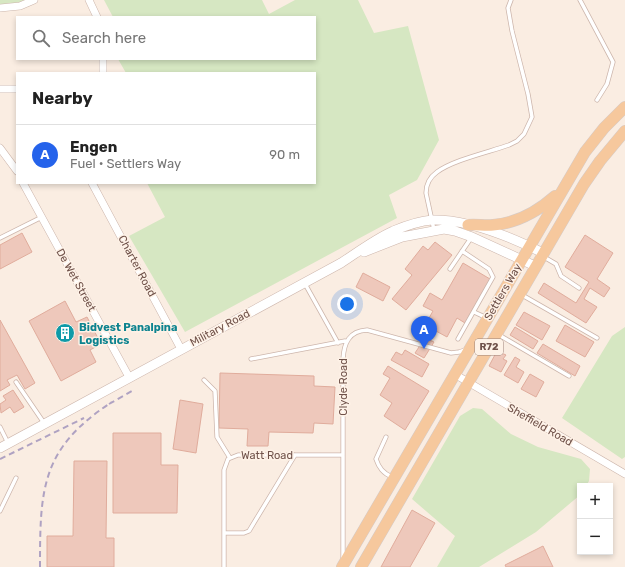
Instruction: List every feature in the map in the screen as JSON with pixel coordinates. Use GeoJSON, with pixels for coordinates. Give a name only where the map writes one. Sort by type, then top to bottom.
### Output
{"type":"FeatureCollection","features":[{"type":"Feature","properties":{"kind":"main road","name":"Settlers Way"},"geometry":{"type":"LineString","coordinates":[[343,566],[585,152],[599,134],[625,108]]}},
{"type":"Feature","properties":{"kind":"main road","name":"Settlers Way"},"geometry":{"type":"LineString","coordinates":[[361,567],[584,184],[600,161],[625,131]]}},
{"type":"Feature","properties":{"kind":"main road"},"geometry":{"type":"LineString","coordinates":[[468,225],[492,226],[523,218],[537,211],[563,189]]}},
{"type":"Feature","properties":{"kind":"street"},"geometry":{"type":"LineString","coordinates":[[0,8],[20,6],[34,0]]}},
{"type":"Feature","properties":{"kind":"street"},"geometry":{"type":"LineString","coordinates":[[89,0],[97,16]]}},
{"type":"Feature","properties":{"kind":"street"},"geometry":{"type":"LineString","coordinates":[[103,60],[103,72]]}},
{"type":"Feature","properties":{"kind":"street"},"geometry":{"type":"LineString","coordinates":[[0,89],[16,89]]}},
{"type":"Feature","properties":{"kind":"street"},"geometry":{"type":"LineString","coordinates":[[0,148],[15,164]]}},
{"type":"Feature","properties":{"kind":"street","name":"De Wet Street"},"geometry":{"type":"LineString","coordinates":[[24,184],[129,377]]}},
{"type":"Feature","properties":{"kind":"street","name":"Charter Road"},"geometry":{"type":"LineString","coordinates":[[93,184],[181,348]]}},
{"type":"Feature","properties":{"kind":"street","name":"Military Road"},"geometry":{"type":"LineString","coordinates":[[4,446],[355,254],[393,231],[431,220],[450,221],[491,231],[529,246],[542,254]]}},
{"type":"Feature","properties":{"kind":"street","name":"Military Road"},"geometry":{"type":"LineString","coordinates":[[355,254],[370,250],[402,236],[434,230],[455,231],[472,237],[535,266]]}},
{"type":"Feature","properties":{"kind":"street","name":"Sheffield Road"},"geometry":{"type":"LineString","coordinates":[[456,375],[625,474]]}},
{"type":"Feature","properties":{"kind":"lane"},"geometry":{"type":"LineString","coordinates":[[434,230],[426,193],[426,187],[432,176],[437,171],[453,164],[510,145],[517,141],[529,125],[532,117],[528,94],[512,31],[508,8],[511,0]]}},
{"type":"Feature","properties":{"kind":"lane"},"geometry":{"type":"LineString","coordinates":[[580,0],[613,62],[607,84],[597,100]]}},
{"type":"Feature","properties":{"kind":"lane"},"geometry":{"type":"LineString","coordinates":[[0,238],[42,217]]}},
{"type":"Feature","properties":{"kind":"lane"},"geometry":{"type":"LineString","coordinates":[[450,269],[472,237]]}},
{"type":"Feature","properties":{"kind":"lane"},"geometry":{"type":"LineString","coordinates":[[458,339],[493,277],[489,269],[462,251]]}},
{"type":"Feature","properties":{"kind":"lane"},"geometry":{"type":"LineString","coordinates":[[542,254],[556,264],[561,276],[579,288]]}},
{"type":"Feature","properties":{"kind":"lane"},"geometry":{"type":"LineString","coordinates":[[304,282],[338,343]]}},
{"type":"Feature","properties":{"kind":"lane"},"geometry":{"type":"LineString","coordinates":[[520,294],[597,338]]}},
{"type":"Feature","properties":{"kind":"lane"},"geometry":{"type":"LineString","coordinates":[[474,312],[488,318]]}},
{"type":"Feature","properties":{"kind":"lane"},"geometry":{"type":"LineString","coordinates":[[251,359],[338,343],[346,341],[350,335],[367,330],[451,353],[459,352],[471,347]]}},
{"type":"Feature","properties":{"kind":"lane"},"geometry":{"type":"LineString","coordinates":[[497,334],[569,376]]}},
{"type":"Feature","properties":{"kind":"lane","name":"Clyde Road"},"geometry":{"type":"LineString","coordinates":[[343,566],[343,359],[346,341]]}},
{"type":"Feature","properties":{"kind":"lane"},"geometry":{"type":"LineString","coordinates":[[204,380],[215,392],[217,437],[230,458]]}},
{"type":"Feature","properties":{"kind":"lane"},"geometry":{"type":"LineString","coordinates":[[16,382],[44,423]]}},
{"type":"Feature","properties":{"kind":"lane"},"geometry":{"type":"LineString","coordinates":[[0,427],[4,446]]}},
{"type":"Feature","properties":{"kind":"lane"},"geometry":{"type":"LineString","coordinates":[[386,437],[376,459],[378,465],[384,473],[394,479]]}},
{"type":"Feature","properties":{"kind":"lane","name":"Watt Road"},"geometry":{"type":"LineString","coordinates":[[224,567],[224,470],[226,461],[238,455],[343,455]]}},
{"type":"Feature","properties":{"kind":"lane"},"geometry":{"type":"LineString","coordinates":[[224,533],[244,533],[249,531],[295,455]]}},
{"type":"Feature","properties":{"kind":"lane"},"geometry":{"type":"LineString","coordinates":[[0,511],[16,478]]}},
{"type":"Feature","properties":{"kind":"green space"},"geometry":{"type":"Polygon","coordinates":[[[0,0],[29,0],[23,3],[0,6],[0,0]]]}},
{"type":"Feature","properties":{"kind":"green space"},"geometry":{"type":"Polygon","coordinates":[[[104,0],[262,0],[269,14],[295,0],[358,0],[374,33],[408,26],[439,140],[417,180],[389,195],[397,218],[185,332],[129,236],[165,217],[148,184],[316,184],[316,72],[125,72],[119,60],[316,60],[316,16],[112,16],[104,0]]]}},
{"type":"Feature","properties":{"kind":"green space"},"geometry":{"type":"Polygon","coordinates":[[[625,327],[625,457],[622,459],[562,418],[612,336],[625,327]]]}},
{"type":"Feature","properties":{"kind":"green space"},"geometry":{"type":"Polygon","coordinates":[[[473,408],[482,409],[511,434],[538,447],[581,459],[590,469],[589,481],[588,483],[577,483],[577,498],[536,532],[479,567],[437,567],[455,536],[412,499],[460,416],[473,408]]]}},
{"type":"Feature","properties":{"kind":"building"},"geometry":{"type":"Polygon","coordinates":[[[22,233],[32,252],[0,269],[0,245],[22,233]]]}},
{"type":"Feature","properties":{"kind":"building"},"geometry":{"type":"Polygon","coordinates":[[[585,235],[613,253],[597,279],[610,288],[604,297],[590,288],[584,299],[597,307],[586,323],[538,293],[544,283],[576,303],[589,282],[565,267],[585,235]]]}},
{"type":"Feature","properties":{"kind":"building"},"geometry":{"type":"Polygon","coordinates":[[[435,242],[452,255],[406,310],[392,299],[412,275],[405,269],[423,246],[428,250],[435,242]]]}},
{"type":"Feature","properties":{"kind":"building"},"geometry":{"type":"Polygon","coordinates":[[[463,263],[490,279],[465,323],[457,318],[447,337],[425,325],[433,311],[423,306],[430,293],[442,300],[463,263]]]}},
{"type":"Feature","properties":{"kind":"building"},"geometry":{"type":"Polygon","coordinates":[[[363,273],[390,287],[383,301],[356,287],[363,273]]]}},
{"type":"Feature","properties":{"kind":"building","name":"Bidvest Panalpina Logistics"},"geometry":{"type":"Polygon","coordinates":[[[65,301],[76,322],[87,317],[101,344],[90,350],[96,362],[61,381],[29,321],[65,301]]]}},
{"type":"Feature","properties":{"kind":"building"},"geometry":{"type":"Polygon","coordinates":[[[524,312],[550,326],[542,340],[516,325],[524,312]]]}},
{"type":"Feature","properties":{"kind":"building"},"geometry":{"type":"Polygon","coordinates":[[[0,320],[35,383],[25,389],[17,375],[7,380],[10,385],[0,391],[0,320]]]}},
{"type":"Feature","properties":{"kind":"building"},"geometry":{"type":"Polygon","coordinates":[[[565,325],[594,342],[585,357],[556,341],[565,325]]]}},
{"type":"Feature","properties":{"kind":"building"},"geometry":{"type":"Polygon","coordinates":[[[515,327],[538,341],[533,349],[510,335],[515,327]]]}},
{"type":"Feature","properties":{"kind":"building"},"geometry":{"type":"Polygon","coordinates":[[[425,338],[434,342],[424,358],[415,353],[425,338]]]}},
{"type":"Feature","properties":{"kind":"building"},"geometry":{"type":"Polygon","coordinates":[[[543,344],[580,366],[575,376],[537,353],[543,344]]]}},
{"type":"Feature","properties":{"kind":"building"},"geometry":{"type":"Polygon","coordinates":[[[405,350],[429,364],[422,377],[391,360],[396,352],[402,355],[405,350]]]}},
{"type":"Feature","properties":{"kind":"building"},"geometry":{"type":"Polygon","coordinates":[[[497,351],[506,355],[503,359],[507,361],[501,372],[489,366],[497,351]]]}},
{"type":"Feature","properties":{"kind":"building"},"geometry":{"type":"Polygon","coordinates":[[[515,357],[520,360],[516,367],[524,372],[518,383],[504,375],[515,357]]]}},
{"type":"Feature","properties":{"kind":"building"},"geometry":{"type":"Polygon","coordinates":[[[388,366],[429,391],[405,430],[384,416],[392,403],[380,395],[390,378],[383,374],[388,366]]]}},
{"type":"Feature","properties":{"kind":"building"},"geometry":{"type":"Polygon","coordinates":[[[220,373],[314,376],[314,386],[335,387],[333,424],[314,423],[313,433],[269,432],[268,446],[247,446],[248,429],[219,428],[220,373]]]}},
{"type":"Feature","properties":{"kind":"building"},"geometry":{"type":"Polygon","coordinates":[[[530,374],[544,382],[536,397],[521,389],[530,374]]]}},
{"type":"Feature","properties":{"kind":"building"},"geometry":{"type":"Polygon","coordinates":[[[13,390],[24,407],[14,413],[10,407],[1,413],[0,404],[6,400],[3,396],[13,390]]]}},
{"type":"Feature","properties":{"kind":"building"},"geometry":{"type":"Polygon","coordinates":[[[180,400],[203,404],[196,453],[173,449],[180,400]]]}},
{"type":"Feature","properties":{"kind":"building"},"geometry":{"type":"Polygon","coordinates":[[[113,433],[161,433],[161,465],[178,465],[177,513],[113,513],[113,433]]]}},
{"type":"Feature","properties":{"kind":"building"},"geometry":{"type":"Polygon","coordinates":[[[74,461],[107,461],[106,538],[114,538],[114,567],[47,567],[47,536],[73,536],[74,461]]]}},
{"type":"Feature","properties":{"kind":"building"},"geometry":{"type":"Polygon","coordinates":[[[412,510],[435,523],[410,567],[381,567],[412,510]]]}},
{"type":"Feature","properties":{"kind":"building"},"geometry":{"type":"Polygon","coordinates":[[[543,546],[553,567],[506,567],[505,565],[543,546]]]}},
{"type":"Feature","properties":{"kind":"railway"},"geometry":{"type":"LineString","coordinates":[[109,404],[132,391]]}},
{"type":"Feature","properties":{"kind":"railway"},"geometry":{"type":"LineString","coordinates":[[40,567],[41,515],[49,472],[58,454],[71,436],[89,419],[112,402]]}},
{"type":"Feature","properties":{"kind":"railway"},"geometry":{"type":"LineString","coordinates":[[0,459],[84,418]]}},
{"type":"Feature","properties":{"kind":"place","name":"Bidvest Panalpina Logistics"},"geometry":{"type":"Point","coordinates":[65,333]}},
{"type":"Feature","properties":{"kind":"place","name":"Engen"},"geometry":{"type":"Point","coordinates":[424,349]}}]}
